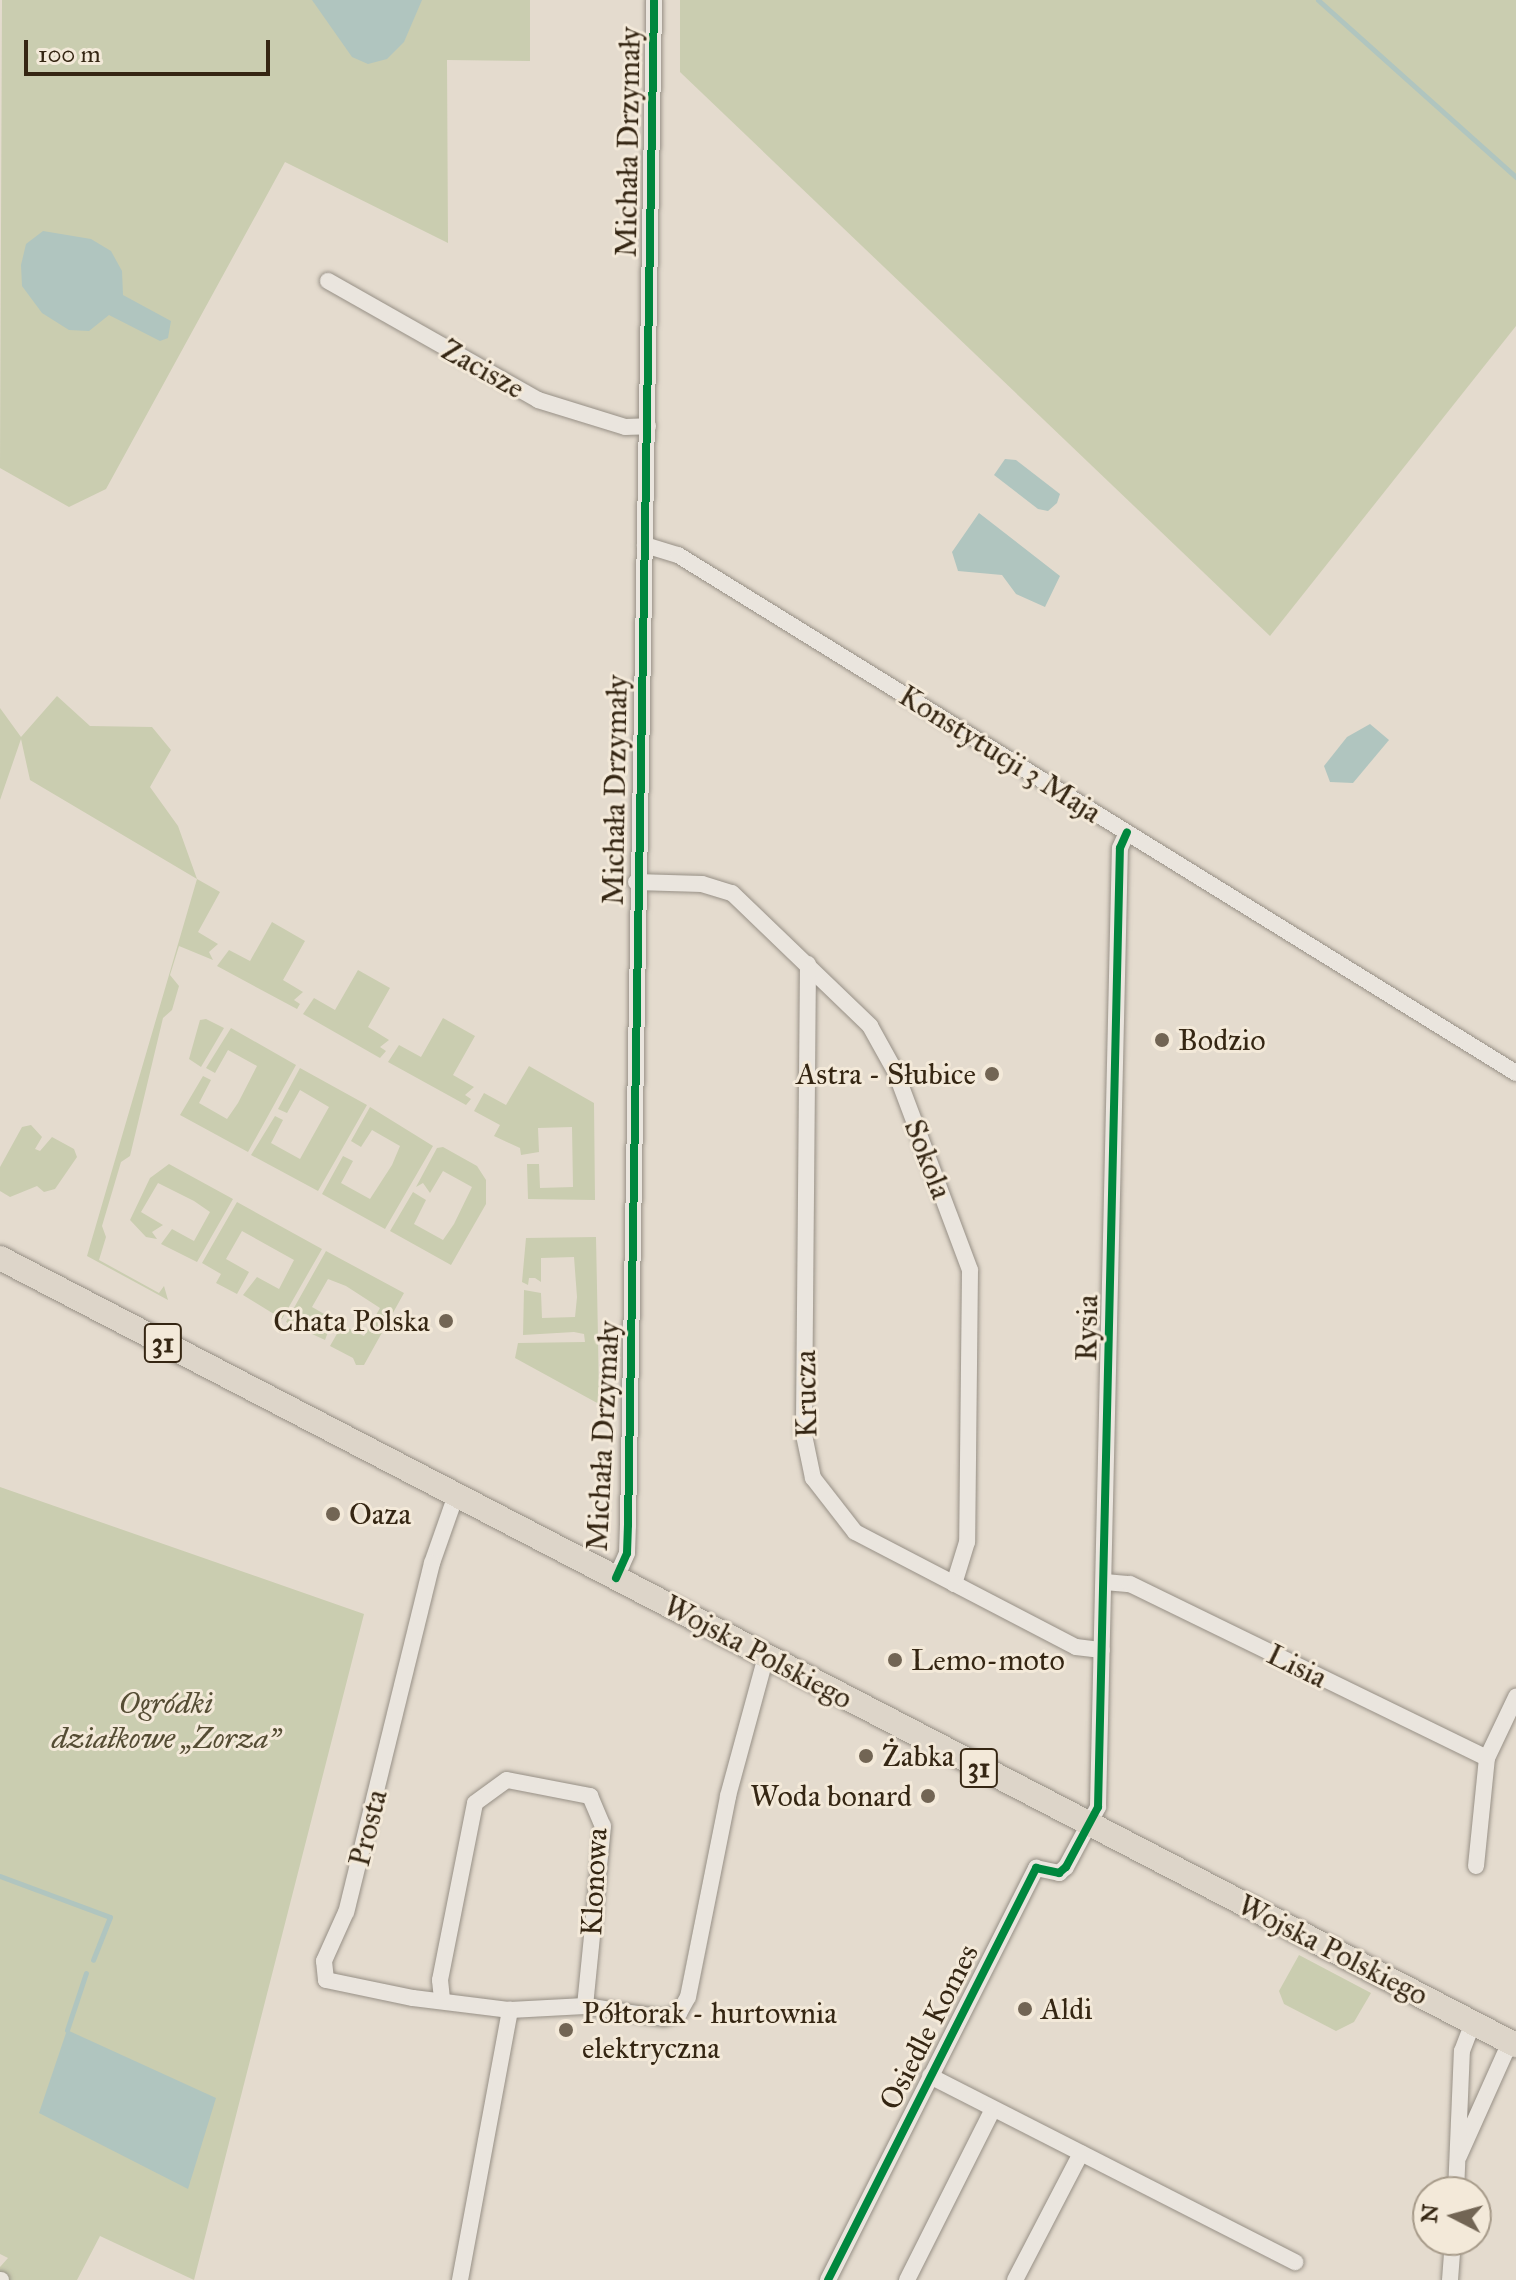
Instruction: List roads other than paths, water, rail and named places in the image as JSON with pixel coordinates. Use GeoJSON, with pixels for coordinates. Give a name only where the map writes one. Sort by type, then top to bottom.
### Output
{"type":"FeatureCollection","features":[{"type":"Feature","properties":{"kind":"main road","name":"Wojska Polskiego"},"geometry":{"type":"LineString","coordinates":[[0,1258],[1513,2044]]}},
{"type":"Feature","properties":{"kind":"street","name":"Michała Drzymały"},"geometry":{"type":"LineString","coordinates":[[616,1578],[627,1553],[628,1525],[636,882],[648,426],[654,0]]}},
{"type":"Feature","properties":{"kind":"street","name":"Zacisze"},"geometry":{"type":"LineString","coordinates":[[328,281],[538,400],[625,427],[648,426]]}},
{"type":"Feature","properties":{"kind":"street","name":"Konstytucji 3 Maja"},"geometry":{"type":"LineString","coordinates":[[645,545],[678,555],[1127,832],[1513,1064]]}},
{"type":"Feature","properties":{"kind":"street","name":"Rysia"},"geometry":{"type":"LineString","coordinates":[[1090,1825],[1100,1786],[1120,848],[1127,832]]}},
{"type":"Feature","properties":{"kind":"street","name":"Sokola"},"geometry":{"type":"LineString","coordinates":[[636,882],[702,884],[732,893],[870,1026],[896,1073],[970,1270],[967,1542],[954,1584]]}},
{"type":"Feature","properties":{"kind":"street","name":"Krucza"},"geometry":{"type":"LineString","coordinates":[[808,964],[804,1435],[813,1478],[855,1532],[1076,1647],[1102,1650]]}},
{"type":"Feature","properties":{"kind":"street","name":"Prosta"},"geometry":{"type":"LineString","coordinates":[[456,1495],[432,1563],[346,1912],[324,1961],[326,1980],[413,1998],[442,1999],[510,2010]]}},
{"type":"Feature","properties":{"kind":"street","name":"Lisia"},"geometry":{"type":"LineString","coordinates":[[1105,1582],[1130,1584],[1487,1758]]}},
{"type":"Feature","properties":{"kind":"street"},"geometry":{"type":"LineString","coordinates":[[460,2280],[510,2010],[585,2006],[663,2018],[679,2013],[688,1997],[728,1796],[766,1656]]}},
{"type":"Feature","properties":{"kind":"street"},"geometry":{"type":"LineString","coordinates":[[1476,1866],[1487,1758],[1516,1697]]}},
{"type":"Feature","properties":{"kind":"street","name":"Klonowa"},"geometry":{"type":"LineString","coordinates":[[442,1999],[440,1980],[475,1803],[507,1780],[590,1796],[603,1826],[585,2006]]}},
{"type":"Feature","properties":{"kind":"street","name":"Osiedle Komes"},"geometry":{"type":"LineString","coordinates":[[828,2280],[1036,1868],[1059,1873],[1066,1867],[1090,1825]]}},
{"type":"Feature","properties":{"kind":"street"},"geometry":{"type":"LineString","coordinates":[[1457,2176],[1462,2051],[1473,2023]]}},
{"type":"Feature","properties":{"kind":"street"},"geometry":{"type":"LineString","coordinates":[[1457,2161],[1513,2044]]}},
{"type":"Feature","properties":{"kind":"street","name":"Osiedle Komes"},"geometry":{"type":"LineString","coordinates":[[930,2076],[1295,2262]]}},
{"type":"Feature","properties":{"kind":"street"},"geometry":{"type":"LineString","coordinates":[[907,2280],[993,2109]]}},
{"type":"Feature","properties":{"kind":"street"},"geometry":{"type":"LineString","coordinates":[[1015,2280],[1081,2153]]}},
{"type":"Feature","properties":{"kind":"street"},"geometry":{"type":"LineString","coordinates":[[1450,2280],[1452,2256]]}},
{"type":"Feature","properties":{"kind":"water"},"geometry":{"type":"Polygon","coordinates":[[[312,0],[422,0],[404,42],[387,59],[368,64],[352,57],[312,0]]]}},
{"type":"Feature","properties":{"kind":"water"},"geometry":{"type":"Polygon","coordinates":[[[43,231],[91,239],[111,251],[122,271],[123,295],[171,321],[168,338],[160,341],[109,315],[89,331],[69,330],[42,313],[22,286],[21,265],[26,244],[43,231]]]}},
{"type":"Feature","properties":{"kind":"water"},"geometry":{"type":"Polygon","coordinates":[[[1005,459],[1016,460],[1060,494],[1057,503],[1048,511],[1038,509],[994,475],[1005,459]]]}},
{"type":"Feature","properties":{"kind":"water"},"geometry":{"type":"Polygon","coordinates":[[[979,513],[1060,576],[1045,607],[1016,594],[1002,575],[958,571],[952,552],[979,513]]]}},
{"type":"Feature","properties":{"kind":"water"},"geometry":{"type":"Polygon","coordinates":[[[1370,724],[1389,740],[1353,783],[1330,782],[1324,766],[1347,737],[1370,724]]]}},
{"type":"Feature","properties":{"kind":"water"},"geometry":{"type":"Polygon","coordinates":[[[67,2030],[216,2098],[188,2189],[39,2113],[67,2030]]]}},
{"type":"Feature","properties":{"kind":"waterway"},"geometry":{"type":"LineString","coordinates":[[1318,0],[1516,177]]}},
{"type":"Feature","properties":{"kind":"waterway"},"geometry":{"type":"LineString","coordinates":[[0,1876],[110,1917],[93,1960]]}},
{"type":"Feature","properties":{"kind":"waterway"},"geometry":{"type":"LineString","coordinates":[[67,2030],[86,1973]]}},
{"type":"Feature","properties":{"kind":"place","name":"Bodzio"},"geometry":{"type":"Point","coordinates":[1162,1040]}},
{"type":"Feature","properties":{"kind":"place","name":"Astra - Słubice"},"geometry":{"type":"Point","coordinates":[992,1074]}},
{"type":"Feature","properties":{"kind":"place","name":"Chata Polska"},"geometry":{"type":"Point","coordinates":[446,1321]}},
{"type":"Feature","properties":{"kind":"place","name":"Oaza"},"geometry":{"type":"Point","coordinates":[333,1514]}},
{"type":"Feature","properties":{"kind":"place","name":"Lemo-moto"},"geometry":{"type":"Point","coordinates":[895,1660]}},
{"type":"Feature","properties":{"kind":"place","name":"Żabka"},"geometry":{"type":"Point","coordinates":[866,1756]}},
{"type":"Feature","properties":{"kind":"place","name":"Woda bonard"},"geometry":{"type":"Point","coordinates":[928,1796]}},
{"type":"Feature","properties":{"kind":"place","name":"Aldi"},"geometry":{"type":"Point","coordinates":[1025,2009]}},
{"type":"Feature","properties":{"kind":"place","name":"Półtorak - hurtownia elektryczna"},"geometry":{"type":"Point","coordinates":[566,2030]}},
{"type":"Feature","properties":{"kind":"park label","name":"Ogródki działkowe „Zorza”"},"geometry":{"type":"Point","coordinates":[166,1720]}}]}
